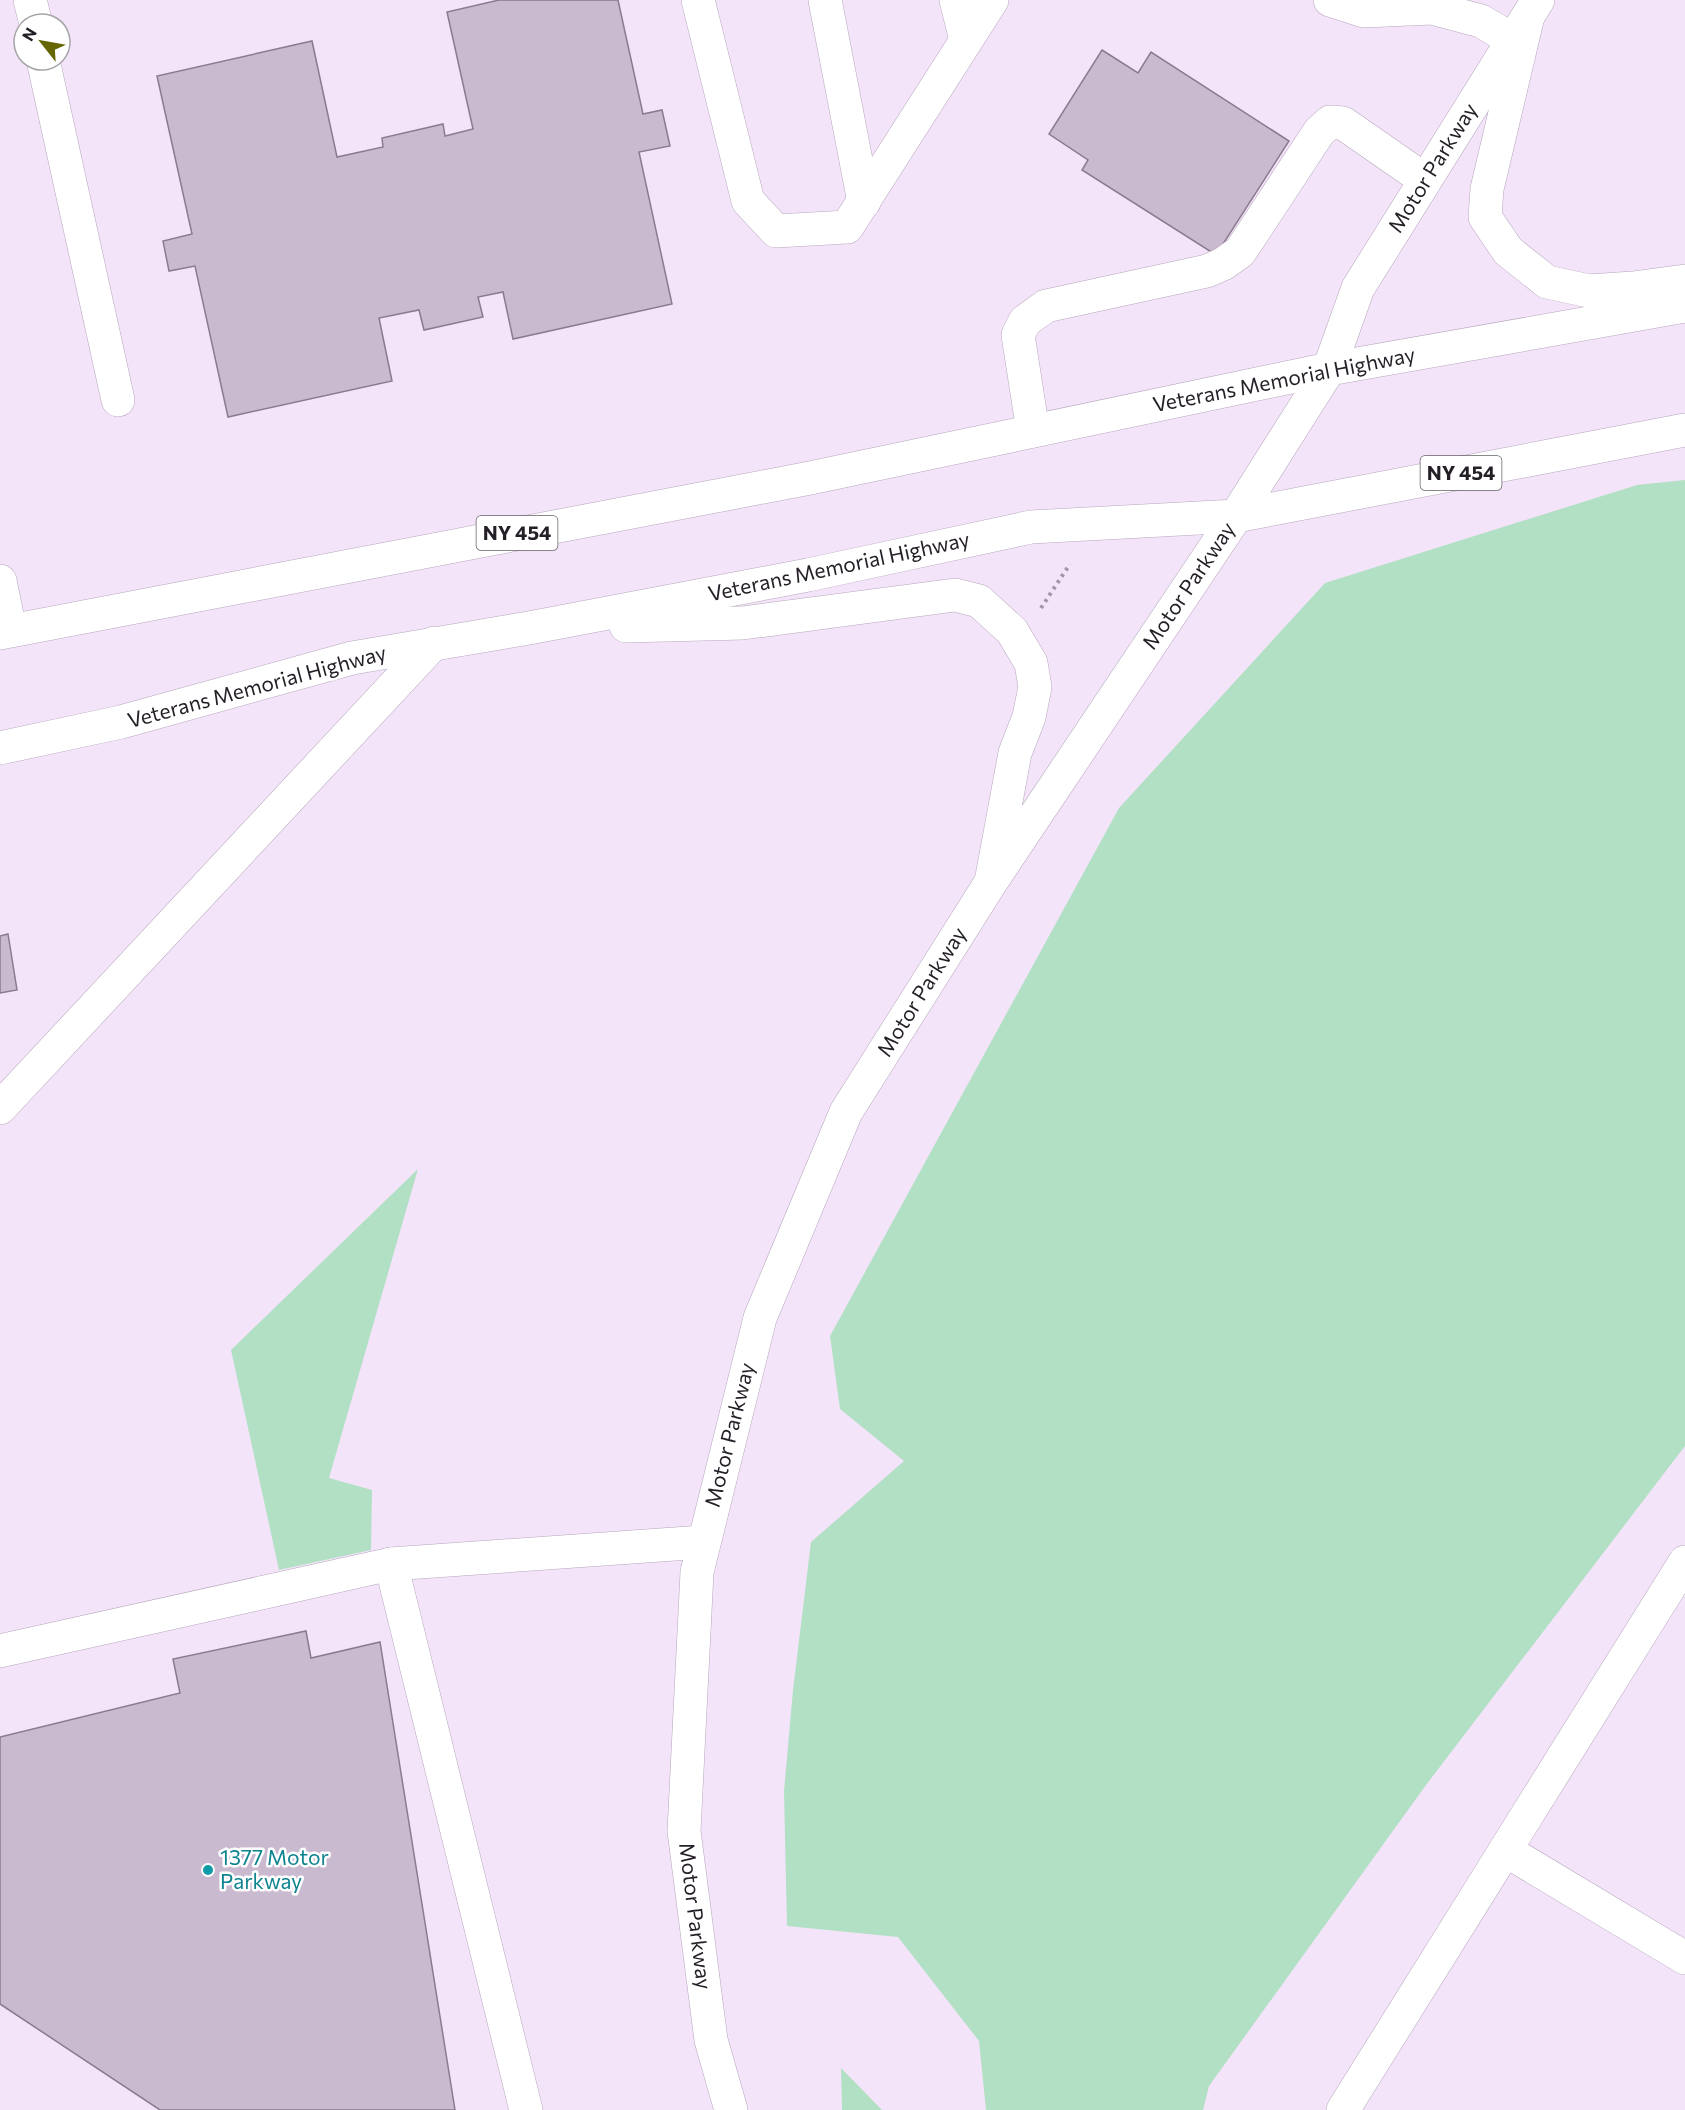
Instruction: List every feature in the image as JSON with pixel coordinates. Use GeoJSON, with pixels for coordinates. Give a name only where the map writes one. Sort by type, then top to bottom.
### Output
{"type":"FeatureCollection","features":[{"type":"Feature","properties":{"kind":"main road"},"geometry":{"type":"LineString","coordinates":[[698,0],[748,201],[776,231],[847,227],[992,0]]}},
{"type":"Feature","properties":{"kind":"main road"},"geometry":{"type":"LineString","coordinates":[[825,0],[864,202]]}},
{"type":"Feature","properties":{"kind":"main road"},"geometry":{"type":"LineString","coordinates":[[956,0],[966,40]]}},
{"type":"Feature","properties":{"kind":"main road"},"geometry":{"type":"LineString","coordinates":[[1330,0],[1364,11],[1432,8],[1481,21],[1526,18],[1486,189],[1485,217],[1508,251],[1547,282],[1589,291],[1685,281]]}},
{"type":"Feature","properties":{"kind":"main road","name":"Motor Parkway"},"geometry":{"type":"LineString","coordinates":[[731,2110],[711,2040],[684,1831],[697,1572],[759,1318],[846,1112],[992,882],[1236,516],[1329,369],[1358,288],[1526,18]]}},
{"type":"Feature","properties":{"kind":"main road"},"geometry":{"type":"LineString","coordinates":[[47,72],[118,400]]}},
{"type":"Feature","properties":{"kind":"main road"},"geometry":{"type":"LineString","coordinates":[[1034,431],[1018,335],[1025,321],[1046,306],[1207,271],[1223,264],[1240,252],[1319,132],[1330,122],[1342,123],[1425,180]]}},
{"type":"Feature","properties":{"kind":"main road","name":"Veterans Memorial Highway"},"geometry":{"type":"LineString","coordinates":[[5,632],[810,478],[1329,369],[1685,306]]}},
{"type":"Feature","properties":{"kind":"main road","name":"Veterans Memorial Highway"},"geometry":{"type":"LineString","coordinates":[[0,748],[121,722],[352,658],[528,628],[808,575],[1031,527],[1236,516],[1685,430]]}},
{"type":"Feature","properties":{"kind":"main road"},"geometry":{"type":"LineString","coordinates":[[0,581],[5,632]]}},
{"type":"Feature","properties":{"kind":"main road"},"geometry":{"type":"LineString","coordinates":[[528,628],[743,623],[955,595],[979,601],[1012,631],[1031,663],[1035,687],[1029,717],[1015,753],[992,882]]}},
{"type":"Feature","properties":{"kind":"main road"},"geometry":{"type":"LineString","coordinates":[[0,1108],[434,644]]}},
{"type":"Feature","properties":{"kind":"main road"},"geometry":{"type":"LineString","coordinates":[[0,1651],[391,1564],[703,1542]]}},
{"type":"Feature","properties":{"kind":"main road"},"geometry":{"type":"LineString","coordinates":[[1343,2110],[1685,1562]]}},
{"type":"Feature","properties":{"kind":"main road"},"geometry":{"type":"LineString","coordinates":[[391,1564],[526,2110]]}},
{"type":"Feature","properties":{"kind":"main road"},"geometry":{"type":"LineString","coordinates":[[1505,1850],[1685,1958]]}},
{"type":"Feature","properties":{"kind":"path"},"geometry":{"type":"LineString","coordinates":[[1040,609],[1070,563]]}},
{"type":"Feature","properties":{"kind":"green space"},"geometry":{"type":"Polygon","coordinates":[[[1685,480],[1685,1446],[1426,1785],[1209,2086],[1203,2110],[986,2110],[979,2041],[898,1937],[787,1926],[784,1791],[793,1690],[811,1542],[904,1461],[840,1409],[830,1336],[1119,808],[1325,583],[1637,485],[1685,480]]]}},
{"type":"Feature","properties":{"kind":"green space"},"geometry":{"type":"Polygon","coordinates":[[[418,1169],[329,1478],[372,1490],[371,1550],[279,1570],[231,1350],[418,1169]]]}},
{"type":"Feature","properties":{"kind":"green space"},"geometry":{"type":"Polygon","coordinates":[[[841,2068],[882,2110],[842,2110],[841,2068]]]}},
{"type":"Feature","properties":{"kind":"building"},"geometry":{"type":"Polygon","coordinates":[[[499,0],[618,0],[643,114],[662,110],[670,146],[639,152],[672,304],[513,339],[503,292],[478,297],[483,317],[424,330],[419,310],[379,318],[392,381],[228,417],[195,266],[169,271],[163,241],[192,234],[157,76],[312,41],[337,157],[383,147],[382,138],[443,124],[445,136],[473,129],[447,12],[499,0]]]}},
{"type":"Feature","properties":{"kind":"building"},"geometry":{"type":"Polygon","coordinates":[[[1102,50],[1138,73],[1151,52],[1289,141],[1216,255],[1082,170],[1088,160],[1049,134],[1102,50]]]}},
{"type":"Feature","properties":{"kind":"building"},"geometry":{"type":"Polygon","coordinates":[[[8,934],[17,990],[0,993],[0,936],[8,934]]]}},
{"type":"Feature","properties":{"kind":"building","name":"1377 Motor Parkway"},"geometry":{"type":"Polygon","coordinates":[[[306,1631],[311,1658],[380,1642],[455,2110],[160,2110],[0,2004],[0,1737],[180,1693],[173,1659],[306,1631]]]}},
{"type":"Feature","properties":{"kind":"place","name":"1377 Motor Parkway"},"geometry":{"type":"Point","coordinates":[208,1870]}}]}
